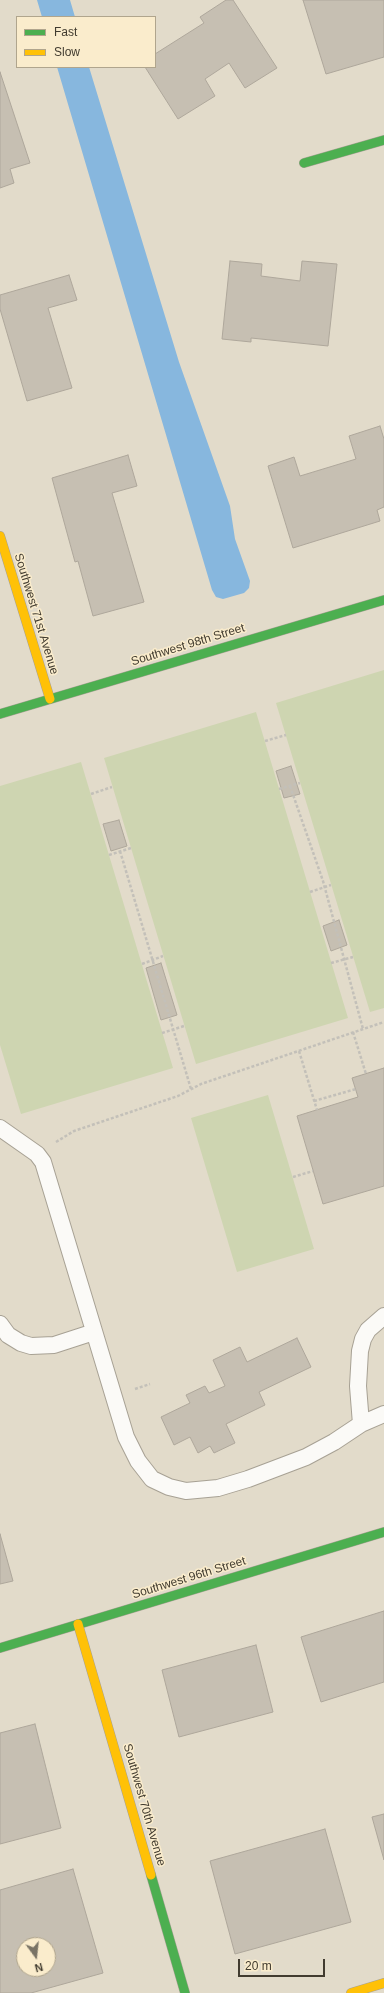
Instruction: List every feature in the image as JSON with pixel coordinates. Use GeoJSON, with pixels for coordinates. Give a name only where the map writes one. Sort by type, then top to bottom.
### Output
{"type":"FeatureCollection","features":[{"type":"Feature","properties":{"kind":"street"},"geometry":{"type":"LineString","coordinates":[[304,163],[384,140]]}},
{"type":"Feature","properties":{"kind":"street","name":"Southwest 71st Avenue"},"geometry":{"type":"LineString","coordinates":[[0,536],[50,699]]}},
{"type":"Feature","properties":{"kind":"street","name":"Southwest 98th Street"},"geometry":{"type":"LineString","coordinates":[[0,714],[384,600]]}},
{"type":"Feature","properties":{"kind":"street","name":"Southwest 96th Street"},"geometry":{"type":"LineString","coordinates":[[0,1648],[384,1532]]}},
{"type":"Feature","properties":{"kind":"street","name":"Southwest 70th Avenue"},"geometry":{"type":"LineString","coordinates":[[78,1624],[185,1993]]}},
{"type":"Feature","properties":{"kind":"street"},"geometry":{"type":"LineString","coordinates":[[351,1993],[384,1983]]}},
{"type":"Feature","properties":{"kind":"lane"},"geometry":{"type":"LineString","coordinates":[[0,1128],[37,1154],[43,1162],[126,1438],[144,1470],[152,1479],[169,1487],[186,1491],[200,1490],[248,1479],[306,1456],[334,1442],[361,1424],[384,1414]]}},
{"type":"Feature","properties":{"kind":"lane"},"geometry":{"type":"LineString","coordinates":[[361,1424],[358,1386],[360,1351],[363,1339],[368,1330],[384,1316]]}},
{"type":"Feature","properties":{"kind":"lane"},"geometry":{"type":"LineString","coordinates":[[0,1324],[8,1335],[21,1343],[31,1346],[54,1345],[94,1332]]}},
{"type":"Feature","properties":{"kind":"path"},"geometry":{"type":"LineString","coordinates":[[265,741],[286,735]]}},
{"type":"Feature","properties":{"kind":"path"},"geometry":{"type":"LineString","coordinates":[[279,789],[300,783]]}},
{"type":"Feature","properties":{"kind":"path"},"geometry":{"type":"LineString","coordinates":[[290,786],[325,888],[363,1029]]}},
{"type":"Feature","properties":{"kind":"path"},"geometry":{"type":"LineString","coordinates":[[91,794],[112,787]]}},
{"type":"Feature","properties":{"kind":"path"},"geometry":{"type":"LineString","coordinates":[[109,855],[131,848]]}},
{"type":"Feature","properties":{"kind":"path"},"geometry":{"type":"LineString","coordinates":[[120,851],[191,1089]]}},
{"type":"Feature","properties":{"kind":"path"},"geometry":{"type":"LineString","coordinates":[[310,892],[331,885]]}},
{"type":"Feature","properties":{"kind":"path"},"geometry":{"type":"LineString","coordinates":[[142,964],[163,956]]}},
{"type":"Feature","properties":{"kind":"path"},"geometry":{"type":"LineString","coordinates":[[332,963],[353,957]]}},
{"type":"Feature","properties":{"kind":"path"},"geometry":{"type":"LineString","coordinates":[[74,1131],[178,1096],[201,1084],[384,1022]]}},
{"type":"Feature","properties":{"kind":"path"},"geometry":{"type":"LineString","coordinates":[[162,1033],[184,1026]]}},
{"type":"Feature","properties":{"kind":"path"},"geometry":{"type":"LineString","coordinates":[[353,1032],[366,1074]]}},
{"type":"Feature","properties":{"kind":"path"},"geometry":{"type":"LineString","coordinates":[[299,1051],[317,1110]]}},
{"type":"Feature","properties":{"kind":"path"},"geometry":{"type":"LineString","coordinates":[[314,1101],[356,1089]]}},
{"type":"Feature","properties":{"kind":"path"},"geometry":{"type":"LineString","coordinates":[[293,1177],[313,1171]]}},
{"type":"Feature","properties":{"kind":"green space"},"geometry":{"type":"Polygon","coordinates":[[[384,670],[384,1008],[370,1012],[276,703],[384,670]]]}},
{"type":"Feature","properties":{"kind":"green space"},"geometry":{"type":"Polygon","coordinates":[[[256,712],[348,1018],[196,1064],[104,758],[256,712]]]}},
{"type":"Feature","properties":{"kind":"green space"},"geometry":{"type":"Polygon","coordinates":[[[81,762],[173,1068],[21,1114],[0,1045],[0,786],[81,762]]]}},
{"type":"Feature","properties":{"kind":"green space"},"geometry":{"type":"Polygon","coordinates":[[[268,1095],[314,1249],[237,1272],[191,1118],[268,1095]]]}},
{"type":"Feature","properties":{"kind":"water"},"geometry":{"type":"Polygon","coordinates":[[[37,0],[70,0],[75,16],[42,16],[37,0]]]}},
{"type":"Feature","properties":{"kind":"water"},"geometry":{"type":"Polygon","coordinates":[[[57,68],[89,68],[179,362],[230,506],[235,539],[250,581],[249,588],[244,593],[223,599],[216,597],[212,590],[57,68]]]}},
{"type":"Feature","properties":{"kind":"building"},"geometry":{"type":"Polygon","coordinates":[[[226,0],[233,0],[277,68],[245,88],[229,63],[205,79],[215,96],[178,119],[146,68],[156,68],[156,53],[204,23],[200,17],[226,0]]]}},
{"type":"Feature","properties":{"kind":"building"},"geometry":{"type":"Polygon","coordinates":[[[303,0],[384,0],[384,57],[326,74],[303,0]]]}},
{"type":"Feature","properties":{"kind":"building"},"geometry":{"type":"Polygon","coordinates":[[[0,72],[30,163],[10,169],[14,183],[0,188],[0,72]]]}},
{"type":"Feature","properties":{"kind":"building"},"geometry":{"type":"Polygon","coordinates":[[[230,261],[262,264],[261,276],[300,281],[302,261],[337,264],[328,346],[251,338],[251,342],[222,339],[230,261]]]}},
{"type":"Feature","properties":{"kind":"building"},"geometry":{"type":"Polygon","coordinates":[[[69,275],[77,300],[48,308],[72,388],[27,401],[0,309],[0,295],[69,275]]]}},
{"type":"Feature","properties":{"kind":"building"},"geometry":{"type":"Polygon","coordinates":[[[380,426],[384,439],[384,507],[377,510],[380,521],[293,548],[268,466],[294,457],[300,476],[356,459],[349,436],[380,426]]]}},
{"type":"Feature","properties":{"kind":"building"},"geometry":{"type":"Polygon","coordinates":[[[128,455],[137,486],[112,493],[144,602],[93,616],[78,561],[75,562],[52,478],[128,455]]]}},
{"type":"Feature","properties":{"kind":"building"},"geometry":{"type":"Polygon","coordinates":[[[291,766],[300,794],[284,798],[276,771],[291,766]]]}},
{"type":"Feature","properties":{"kind":"building"},"geometry":{"type":"Polygon","coordinates":[[[119,820],[127,846],[111,851],[103,824],[119,820]]]}},
{"type":"Feature","properties":{"kind":"building"},"geometry":{"type":"Polygon","coordinates":[[[339,920],[347,945],[331,951],[323,926],[339,920]]]}},
{"type":"Feature","properties":{"kind":"building"},"geometry":{"type":"Polygon","coordinates":[[[161,963],[177,1015],[161,1020],[146,968],[161,963]]]}},
{"type":"Feature","properties":{"kind":"building"},"geometry":{"type":"Polygon","coordinates":[[[384,1068],[384,1186],[323,1204],[297,1116],[358,1097],[352,1078],[384,1068]]]}},
{"type":"Feature","properties":{"kind":"building"},"geometry":{"type":"Polygon","coordinates":[[[297,1338],[311,1367],[259,1392],[265,1405],[226,1424],[235,1443],[214,1453],[210,1446],[198,1453],[190,1437],[174,1445],[161,1417],[190,1403],[186,1395],[205,1386],[209,1393],[225,1386],[213,1360],[240,1347],[247,1362],[297,1338]]]}},
{"type":"Feature","properties":{"kind":"building"},"geometry":{"type":"Polygon","coordinates":[[[0,1534],[13,1581],[0,1584],[0,1534]]]}},
{"type":"Feature","properties":{"kind":"building"},"geometry":{"type":"Polygon","coordinates":[[[384,1611],[384,1682],[321,1702],[301,1637],[384,1611]]]}},
{"type":"Feature","properties":{"kind":"building"},"geometry":{"type":"Polygon","coordinates":[[[256,1645],[273,1712],[179,1737],[162,1670],[256,1645]]]}},
{"type":"Feature","properties":{"kind":"building"},"geometry":{"type":"Polygon","coordinates":[[[35,1724],[61,1828],[0,1844],[0,1733],[35,1724]]]}},
{"type":"Feature","properties":{"kind":"building"},"geometry":{"type":"Polygon","coordinates":[[[384,1814],[384,1860],[372,1817],[384,1814]]]}},
{"type":"Feature","properties":{"kind":"building"},"geometry":{"type":"Polygon","coordinates":[[[325,1829],[351,1922],[235,1954],[210,1861],[325,1829]]]}},
{"type":"Feature","properties":{"kind":"building"},"geometry":{"type":"Polygon","coordinates":[[[73,1869],[103,1973],[31,1993],[0,1993],[0,1890],[73,1869]]]}},
{"type":"Feature","properties":{"kind":"traffic: fast"},"geometry":{"type":"LineString","coordinates":[[304,163],[384,140]]}},
{"type":"Feature","properties":{"kind":"traffic: fast"},"geometry":{"type":"LineString","coordinates":[[0,714],[384,600]]}},
{"type":"Feature","properties":{"kind":"traffic: fast"},"geometry":{"type":"LineString","coordinates":[[0,1648],[384,1532]]}},
{"type":"Feature","properties":{"kind":"traffic: fast"},"geometry":{"type":"LineString","coordinates":[[151,1875],[185,1993]]}},
{"type":"Feature","properties":{"kind":"traffic: slow"},"geometry":{"type":"LineString","coordinates":[[0,536],[50,699]]}},
{"type":"Feature","properties":{"kind":"traffic: slow"},"geometry":{"type":"LineString","coordinates":[[78,1624],[151,1875]]}},
{"type":"Feature","properties":{"kind":"traffic: slow"},"geometry":{"type":"LineString","coordinates":[[351,1993],[384,1983]]}}]}
